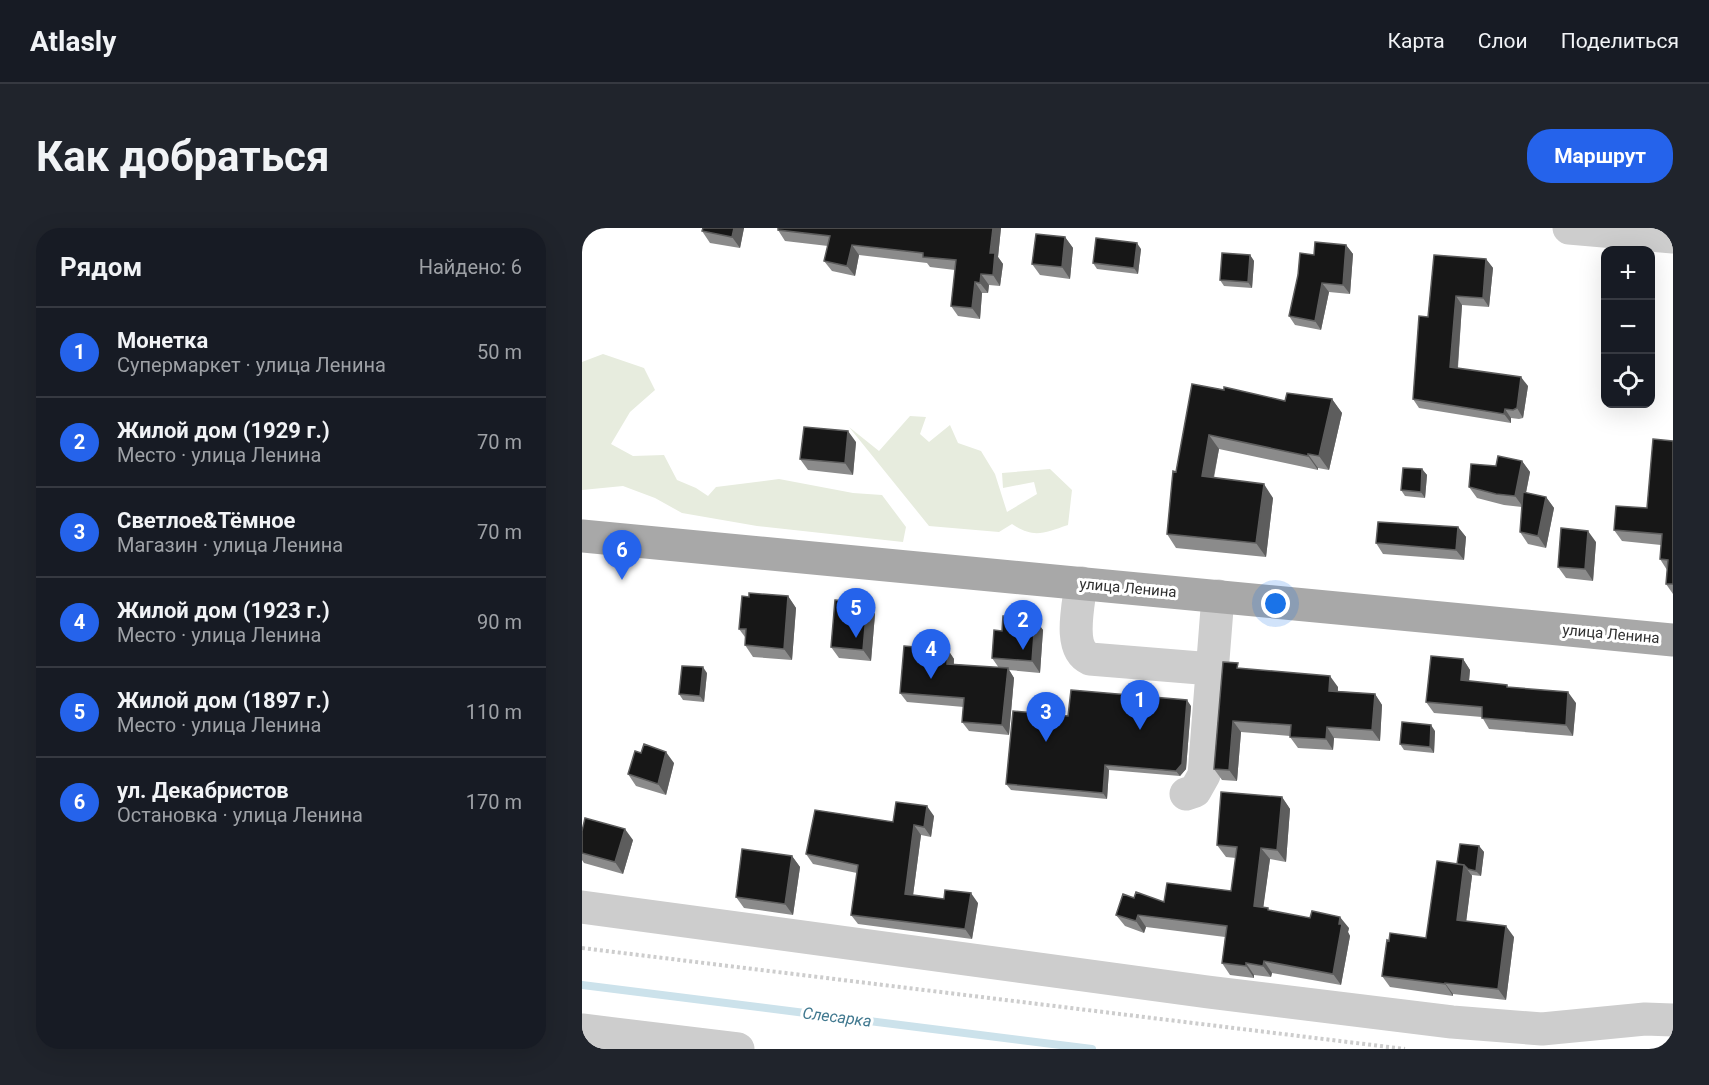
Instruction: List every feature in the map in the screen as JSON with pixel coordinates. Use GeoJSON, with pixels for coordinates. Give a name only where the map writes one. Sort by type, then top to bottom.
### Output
{"type":"FeatureCollection","features":[{"type":"Feature","properties":{"kind":"main road","name":"улица Ленина"},"geometry":{"type":"LineString","coordinates":[[582,536],[1673,640]]}},
{"type":"Feature","properties":{"kind":"street"},"geometry":{"type":"LineString","coordinates":[[1569,228],[1673,237]]}},
{"type":"Feature","properties":{"kind":"street"},"geometry":{"type":"LineString","coordinates":[[1081,584],[1076,640],[1083,656],[1090,659],[1212,669]]}},
{"type":"Feature","properties":{"kind":"street"},"geometry":{"type":"LineString","coordinates":[[1186,794],[1195,791],[1204,775],[1218,596]]}},
{"type":"Feature","properties":{"kind":"street"},"geometry":{"type":"LineString","coordinates":[[582,907],[1208,992],[1452,1022],[1542,1029],[1645,1019],[1673,1020]]}},
{"type":"Feature","properties":{"kind":"street"},"geometry":{"type":"LineString","coordinates":[[582,1030],[738,1049]]}},
{"type":"Feature","properties":{"kind":"path"},"geometry":{"type":"LineString","coordinates":[[582,948],[1405,1049]]}},
{"type":"Feature","properties":{"kind":"shaded area"},"geometry":{"type":"Polygon","coordinates":[[[603,354],[644,368],[655,390],[630,412],[611,444],[633,456],[664,455],[677,480],[708,496],[716,487],[779,479],[853,493],[882,495],[906,527],[903,542],[757,526],[682,513],[655,498],[623,486],[582,490],[582,362],[603,354]]]}},
{"type":"Feature","properties":{"kind":"shaded area"},"geometry":{"type":"Polygon","coordinates":[[[910,416],[926,417],[920,434],[929,442],[950,425],[958,443],[981,451],[995,474],[1007,512],[1037,494],[1034,482],[1003,488],[1002,473],[1050,469],[1072,490],[1068,525],[1039,533],[1027,532],[1012,524],[999,532],[929,526],[849,427],[879,451],[910,416]]]}},
{"type":"Feature","properties":{"kind":"building"},"geometry":{"type":"Polygon","coordinates":[[[703,228],[734,228],[732,237],[702,231],[703,228]]]}},
{"type":"Feature","properties":{"kind":"building"},"geometry":{"type":"Polygon","coordinates":[[[778,228],[993,228],[990,253],[995,253],[993,275],[981,274],[980,283],[975,282],[972,308],[951,306],[956,260],[923,257],[923,253],[852,245],[847,266],[824,261],[830,236],[778,230],[778,228]]]}},
{"type":"Feature","properties":{"kind":"building"},"geometry":{"type":"Polygon","coordinates":[[[1036,234],[1065,237],[1062,267],[1032,264],[1036,234]]]}},
{"type":"Feature","properties":{"kind":"building"},"geometry":{"type":"Polygon","coordinates":[[[1096,238],[1137,243],[1134,268],[1093,263],[1096,238]]]}},
{"type":"Feature","properties":{"kind":"building"},"geometry":{"type":"Polygon","coordinates":[[[1315,242],[1346,245],[1343,285],[1322,283],[1315,321],[1289,316],[1298,275],[1300,253],[1314,255],[1315,242]]]}},
{"type":"Feature","properties":{"kind":"building"},"geometry":{"type":"Polygon","coordinates":[[[1222,253],[1250,255],[1248,282],[1220,280],[1222,253]]]}},
{"type":"Feature","properties":{"kind":"building"},"geometry":{"type":"Polygon","coordinates":[[[1434,255],[1486,259],[1483,298],[1456,296],[1450,367],[1521,377],[1517,408],[1505,409],[1504,414],[1413,399],[1419,316],[1428,317],[1434,255]]]}},
{"type":"Feature","properties":{"kind":"building"},"geometry":{"type":"Polygon","coordinates":[[[1192,384],[1224,390],[1224,387],[1285,401],[1287,393],[1332,399],[1319,456],[1308,454],[1308,456],[1209,435],[1202,476],[1264,484],[1256,543],[1167,534],[1173,471],[1176,472],[1192,384]]]}},
{"type":"Feature","properties":{"kind":"building"},"geometry":{"type":"Polygon","coordinates":[[[804,427],[848,431],[845,463],[800,459],[804,427]]]}},
{"type":"Feature","properties":{"kind":"building"},"geometry":{"type":"Polygon","coordinates":[[[1653,439],[1673,441],[1673,584],[1666,584],[1668,560],[1660,559],[1662,534],[1614,530],[1616,506],[1647,508],[1653,439]]]}},
{"type":"Feature","properties":{"kind":"building"},"geometry":{"type":"Polygon","coordinates":[[[1498,456],[1522,461],[1515,496],[1469,487],[1471,464],[1496,466],[1498,456]]]}},
{"type":"Feature","properties":{"kind":"building"},"geometry":{"type":"Polygon","coordinates":[[[1403,468],[1422,469],[1421,492],[1401,490],[1403,468]]]}},
{"type":"Feature","properties":{"kind":"building"},"geometry":{"type":"Polygon","coordinates":[[[1523,492],[1546,497],[1538,536],[1520,532],[1523,492]]]}},
{"type":"Feature","properties":{"kind":"building"},"geometry":{"type":"Polygon","coordinates":[[[1378,522],[1458,527],[1456,550],[1376,543],[1378,522]]]}},
{"type":"Feature","properties":{"kind":"building"},"geometry":{"type":"Polygon","coordinates":[[[1561,528],[1588,531],[1585,569],[1558,567],[1561,528]]]}},
{"type":"Feature","properties":{"kind":"building"},"geometry":{"type":"Polygon","coordinates":[[[749,593],[788,596],[784,649],[745,645],[746,629],[739,629],[742,596],[749,597],[749,593]]]}},
{"type":"Feature","properties":{"kind":"building"},"geometry":{"type":"Polygon","coordinates":[[[835,600],[867,603],[863,650],[831,647],[835,600]]]}},
{"type":"Feature","properties":{"kind":"building"},"geometry":{"type":"Polygon","coordinates":[[[1003,616],[1035,619],[1032,661],[992,658],[994,630],[1002,631],[1003,616]]]}},
{"type":"Feature","properties":{"kind":"building"},"geometry":{"type":"Polygon","coordinates":[[[904,646],[948,650],[947,664],[1008,668],[1002,725],[962,722],[964,698],[900,693],[904,646]]]}},
{"type":"Feature","properties":{"kind":"building"},"geometry":{"type":"Polygon","coordinates":[[[1431,656],[1463,659],[1461,680],[1507,685],[1507,687],[1568,692],[1566,725],[1482,718],[1482,707],[1426,702],[1431,656]]]}},
{"type":"Feature","properties":{"kind":"building"},"geometry":{"type":"Polygon","coordinates":[[[1223,662],[1238,663],[1237,668],[1330,676],[1329,691],[1375,694],[1372,730],[1327,727],[1326,739],[1290,737],[1291,725],[1233,721],[1229,770],[1214,769],[1223,662]]]}},
{"type":"Feature","properties":{"kind":"building"},"geometry":{"type":"Polygon","coordinates":[[[682,666],[703,667],[700,696],[679,694],[682,666]]]}},
{"type":"Feature","properties":{"kind":"building"},"geometry":{"type":"Polygon","coordinates":[[[1071,690],[1187,700],[1182,764],[1176,771],[1105,765],[1103,793],[1006,784],[1013,711],[1068,716],[1071,690]]]}},
{"type":"Feature","properties":{"kind":"building"},"geometry":{"type":"Polygon","coordinates":[[[1402,722],[1431,725],[1430,747],[1400,744],[1402,722]]]}},
{"type":"Feature","properties":{"kind":"building"},"geometry":{"type":"Polygon","coordinates":[[[644,744],[666,752],[658,784],[628,774],[635,751],[641,753],[644,744]]]}},
{"type":"Feature","properties":{"kind":"building"},"geometry":{"type":"Polygon","coordinates":[[[1221,792],[1282,797],[1277,850],[1261,848],[1254,906],[1310,918],[1312,911],[1340,917],[1339,924],[1342,924],[1333,974],[1264,961],[1263,966],[1222,963],[1227,926],[1138,915],[1136,921],[1116,915],[1123,894],[1134,898],[1136,892],[1164,902],[1167,883],[1231,891],[1237,847],[1217,845],[1221,792]]]}},
{"type":"Feature","properties":{"kind":"building"},"geometry":{"type":"Polygon","coordinates":[[[896,802],[927,806],[924,827],[914,825],[905,894],[944,899],[945,890],[971,893],[965,929],[851,915],[858,865],[806,854],[815,810],[893,822],[896,802]]]}},
{"type":"Feature","properties":{"kind":"building"},"geometry":{"type":"Polygon","coordinates":[[[585,818],[625,829],[615,862],[582,853],[582,831],[585,818]]]}},
{"type":"Feature","properties":{"kind":"building"},"geometry":{"type":"Polygon","coordinates":[[[1460,844],[1479,846],[1476,871],[1457,864],[1460,844]]]}},
{"type":"Feature","properties":{"kind":"building"},"geometry":{"type":"Polygon","coordinates":[[[742,849],[792,856],[785,904],[736,897],[742,849]]]}},
{"type":"Feature","properties":{"kind":"building"},"geometry":{"type":"Polygon","coordinates":[[[1437,861],[1464,865],[1457,920],[1506,926],[1498,989],[1382,976],[1390,933],[1426,938],[1437,861]]]}},
{"type":"Feature","properties":{"kind":"waterway","name":"Слесарка"},"geometry":{"type":"LineString","coordinates":[[582,985],[1092,1049]]}},
{"type":"Feature","properties":{"kind":"place","name":"ул. Декабристов"},"geometry":{"type":"Point","coordinates":[622,580]}},
{"type":"Feature","properties":{"kind":"place","name":"Жилой дом (1897 г.)"},"geometry":{"type":"Point","coordinates":[856,638]}},
{"type":"Feature","properties":{"kind":"place","name":"Жилой дом (1929 г.)"},"geometry":{"type":"Point","coordinates":[1023,650]}},
{"type":"Feature","properties":{"kind":"place","name":"Жилой дом (1923 г.)"},"geometry":{"type":"Point","coordinates":[931,679]}},
{"type":"Feature","properties":{"kind":"place","name":"Монетка"},"geometry":{"type":"Point","coordinates":[1140,730]}},
{"type":"Feature","properties":{"kind":"place","name":"Светлое&Тёмное"},"geometry":{"type":"Point","coordinates":[1046,742]}}]}
